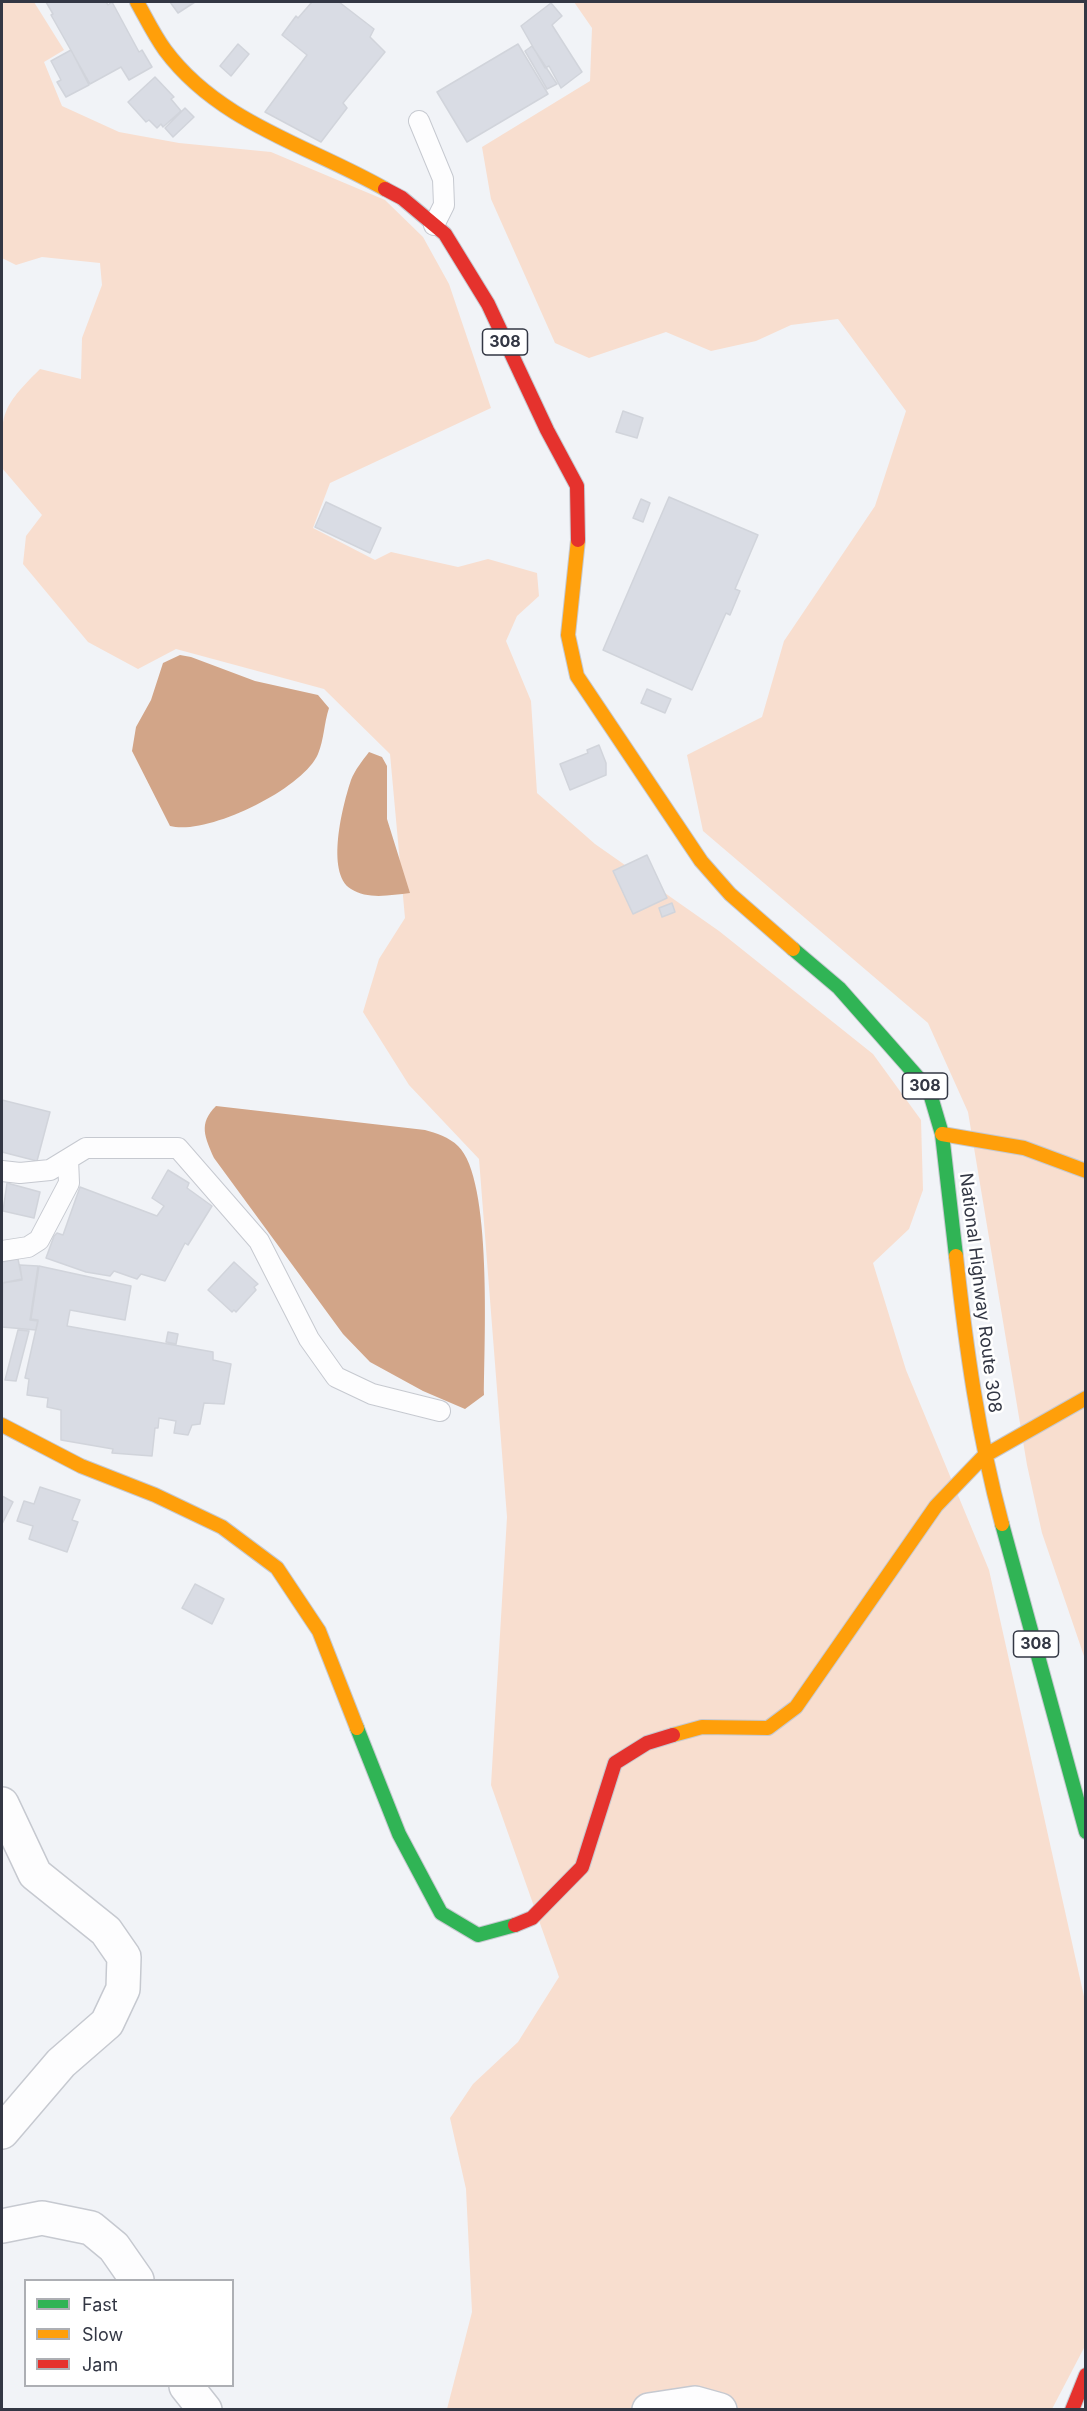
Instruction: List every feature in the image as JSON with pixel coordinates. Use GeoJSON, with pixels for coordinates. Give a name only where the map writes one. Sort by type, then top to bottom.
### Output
{"type":"FeatureCollection","features":[{"type":"Feature","properties":{"kind":"main road","name":"National Highway Route 308"},"geometry":{"type":"LineString","coordinates":[[137,2],[165,50],[194,81],[230,111],[311,154],[376,183],[402,198],[445,234],[488,304],[547,430],[577,486],[579,531],[568,635],[577,676],[701,861],[730,894],[839,988],[929,1090],[942,1134],[967,1353],[984,1456],[1086,1832]]}},
{"type":"Feature","properties":{"kind":"main road"},"geometry":{"type":"LineString","coordinates":[[942,1134],[1024,1148],[1086,1171]]}},
{"type":"Feature","properties":{"kind":"main road"},"geometry":{"type":"LineString","coordinates":[[2,1425],[81,1466],[155,1495],[222,1527],[277,1568],[320,1631],[399,1834],[441,1913],[478,1935],[506,1929],[532,1918],[582,1868],[615,1763],[646,1743],[702,1726],[768,1728],[796,1707],[936,1506],[984,1456],[1086,1398]]}},
{"type":"Feature","properties":{"kind":"main road"},"geometry":{"type":"LineString","coordinates":[[1072,2409],[1086,2375]]}},
{"type":"Feature","properties":{"kind":"street"},"geometry":{"type":"LineString","coordinates":[[2,1804],[35,1874],[106,1931],[124,1957],[123,1989],[107,2023],[60,2063],[2,2132]]}},
{"type":"Feature","properties":{"kind":"street"},"geometry":{"type":"LineString","coordinates":[[2,2226],[42,2218],[91,2228],[114,2247],[136,2279]]}},
{"type":"Feature","properties":{"kind":"street"},"geometry":{"type":"LineString","coordinates":[[188,2387],[205,2409]]}},
{"type":"Feature","properties":{"kind":"street"},"geometry":{"type":"LineString","coordinates":[[649,2409],[695,2403],[720,2409]]}},
{"type":"Feature","properties":{"kind":"lane"},"geometry":{"type":"LineString","coordinates":[[419,121],[443,179],[444,205],[434,225]]}},
{"type":"Feature","properties":{"kind":"lane"},"geometry":{"type":"LineString","coordinates":[[2,1171],[20,1173],[50,1170],[86,1148],[178,1148],[259,1241],[309,1339],[336,1377],[372,1394],[440,1411]]}},
{"type":"Feature","properties":{"kind":"lane"},"geometry":{"type":"LineString","coordinates":[[2,1251],[28,1247],[39,1240],[69,1183],[68,1159]]}},
{"type":"Feature","properties":{"kind":"shaded area"},"geometry":{"type":"Polygon","coordinates":[[[2,2],[34,2],[64,50],[44,62],[62,106],[119,132],[179,143],[271,152],[385,200],[423,237],[449,284],[491,408],[330,483],[313,528],[375,560],[391,552],[458,567],[488,559],[537,573],[539,596],[517,616],[506,641],[531,701],[537,793],[595,844],[719,931],[873,1054],[921,1120],[923,1190],[909,1229],[873,1263],[906,1370],[989,1570],[1085,2001],[1085,2346],[1052,2409],[447,2409],[472,2312],[466,2189],[450,2118],[473,2084],[518,2042],[559,1977],[491,1785],[507,1517],[479,1159],[409,1085],[363,1012],[379,959],[405,918],[390,754],[324,689],[176,649],[138,669],[88,642],[23,564],[26,536],[42,515],[2,468],[3,423],[10,403],[40,369],[81,379],[82,338],[102,285],[100,263],[42,257],[16,265],[2,258],[2,2]]]}},
{"type":"Feature","properties":{"kind":"shaded area"},"geometry":{"type":"Polygon","coordinates":[[[574,2],[1085,2],[1085,1659],[1042,1533],[1027,1465],[968,1112],[928,1023],[703,831],[687,755],[762,717],[784,641],[875,506],[906,411],[838,319],[791,325],[756,341],[711,351],[666,332],[589,358],[555,343],[491,199],[482,147],[590,81],[592,28],[574,2]]]}},
{"type":"Feature","properties":{"kind":"shaded area"},"geometry":{"type":"Polygon","coordinates":[[[180,655],[255,681],[318,695],[329,708],[318,754],[309,768],[294,781],[274,795],[229,817],[207,824],[186,827],[170,826],[132,751],[136,727],[151,700],[163,663],[180,655]]]}},
{"type":"Feature","properties":{"kind":"shaded area"},"geometry":{"type":"Polygon","coordinates":[[[369,752],[382,757],[387,766],[387,819],[410,893],[365,895],[351,889],[343,881],[339,869],[338,837],[344,805],[353,776],[369,752]]]}},
{"type":"Feature","properties":{"kind":"shaded area"},"geometry":{"type":"Polygon","coordinates":[[[216,1106],[425,1130],[447,1138],[458,1146],[469,1164],[477,1192],[482,1226],[485,1303],[484,1395],[465,1409],[423,1391],[370,1362],[343,1334],[214,1158],[206,1137],[205,1125],[216,1106]]]}},
{"type":"Feature","properties":{"kind":"building"},"geometry":{"type":"Polygon","coordinates":[[[46,2],[106,2],[108,5],[112,2],[139,52],[142,50],[152,67],[129,80],[121,67],[90,84],[46,2]]]}},
{"type":"Feature","properties":{"kind":"building"},"geometry":{"type":"Polygon","coordinates":[[[170,2],[195,2],[178,13],[170,2]]]}},
{"type":"Feature","properties":{"kind":"building"},"geometry":{"type":"Polygon","coordinates":[[[312,2],[339,2],[374,29],[370,37],[385,52],[343,103],[347,108],[321,142],[265,112],[307,55],[282,35],[296,16],[298,18],[312,2]]]}},
{"type":"Feature","properties":{"kind":"building"},"geometry":{"type":"Polygon","coordinates":[[[551,3],[562,16],[552,25],[582,72],[561,88],[549,66],[545,68],[521,26],[551,3]]]}},
{"type":"Feature","properties":{"kind":"building"},"geometry":{"type":"Polygon","coordinates":[[[238,44],[249,54],[231,76],[220,66],[238,44]]]}},
{"type":"Feature","properties":{"kind":"building"},"geometry":{"type":"Polygon","coordinates":[[[518,44],[548,94],[467,142],[437,92],[518,44]]]}},
{"type":"Feature","properties":{"kind":"building"},"geometry":{"type":"Polygon","coordinates":[[[532,46],[557,84],[547,89],[525,51],[532,46]]]}},
{"type":"Feature","properties":{"kind":"building"},"geometry":{"type":"Polygon","coordinates":[[[71,50],[89,85],[66,97],[57,82],[61,80],[51,61],[71,50]]]}},
{"type":"Feature","properties":{"kind":"building"},"geometry":{"type":"Polygon","coordinates":[[[155,77],[174,97],[171,99],[181,111],[163,127],[161,124],[157,128],[149,120],[146,122],[128,102],[155,77]]]}},
{"type":"Feature","properties":{"kind":"building"},"geometry":{"type":"Polygon","coordinates":[[[185,108],[194,117],[173,137],[165,128],[185,108]]]}},
{"type":"Feature","properties":{"kind":"building"},"geometry":{"type":"Polygon","coordinates":[[[623,411],[643,418],[637,438],[616,432],[623,411]]]}},
{"type":"Feature","properties":{"kind":"building"},"geometry":{"type":"Polygon","coordinates":[[[669,497],[758,535],[735,589],[740,591],[730,615],[726,613],[692,690],[603,650],[669,497]]]}},
{"type":"Feature","properties":{"kind":"building"},"geometry":{"type":"Polygon","coordinates":[[[641,499],[650,503],[643,522],[633,518],[641,499]]]}},
{"type":"Feature","properties":{"kind":"building"},"geometry":{"type":"Polygon","coordinates":[[[326,502],[381,528],[370,553],[315,527],[326,502]]]}},
{"type":"Feature","properties":{"kind":"building"},"geometry":{"type":"Polygon","coordinates":[[[647,689],[671,699],[665,713],[641,703],[647,689]]]}},
{"type":"Feature","properties":{"kind":"building"},"geometry":{"type":"Polygon","coordinates":[[[599,745],[606,763],[606,775],[570,790],[560,764],[588,753],[587,750],[599,745]]]}},
{"type":"Feature","properties":{"kind":"building"},"geometry":{"type":"Polygon","coordinates":[[[647,855],[667,898],[633,914],[613,871],[647,855]]]}},
{"type":"Feature","properties":{"kind":"building"},"geometry":{"type":"Polygon","coordinates":[[[672,903],[675,912],[662,917],[659,908],[672,903]]]}},
{"type":"Feature","properties":{"kind":"building"},"geometry":{"type":"Polygon","coordinates":[[[2,1100],[50,1112],[37,1161],[2,1152],[2,1100]]]}},
{"type":"Feature","properties":{"kind":"building"},"geometry":{"type":"Polygon","coordinates":[[[168,1170],[189,1183],[187,1188],[212,1206],[188,1245],[185,1243],[165,1281],[141,1274],[137,1279],[114,1271],[110,1276],[86,1272],[46,1258],[54,1236],[57,1233],[63,1235],[80,1187],[157,1216],[164,1206],[152,1198],[168,1170]]]}},
{"type":"Feature","properties":{"kind":"building"},"geometry":{"type":"Polygon","coordinates":[[[7,1183],[40,1192],[34,1218],[3,1211],[7,1183]]]}},
{"type":"Feature","properties":{"kind":"building"},"geometry":{"type":"Polygon","coordinates":[[[18,1259],[22,1279],[2,1283],[2,1262],[18,1259]]]}},
{"type":"Feature","properties":{"kind":"building"},"geometry":{"type":"Polygon","coordinates":[[[234,1262],[258,1284],[254,1287],[256,1290],[236,1312],[234,1310],[232,1312],[208,1290],[234,1262]]]}},
{"type":"Feature","properties":{"kind":"building"},"geometry":{"type":"Polygon","coordinates":[[[20,1265],[38,1266],[30,1320],[38,1321],[36,1330],[2,1327],[3,1283],[22,1280],[20,1265]]]}},
{"type":"Feature","properties":{"kind":"building"},"geometry":{"type":"Polygon","coordinates":[[[39,1266],[131,1286],[125,1320],[70,1310],[67,1326],[213,1352],[213,1360],[231,1364],[224,1404],[204,1403],[200,1424],[192,1425],[188,1435],[174,1433],[176,1421],[159,1418],[158,1428],[155,1428],[152,1456],[112,1453],[113,1449],[61,1440],[61,1410],[47,1407],[48,1398],[27,1395],[29,1379],[25,1378],[38,1320],[31,1319],[39,1266]]]}},
{"type":"Feature","properties":{"kind":"building"},"geometry":{"type":"Polygon","coordinates":[[[18,1330],[29,1331],[16,1381],[5,1380],[18,1330]]]}},
{"type":"Feature","properties":{"kind":"building"},"geometry":{"type":"Polygon","coordinates":[[[168,1332],[178,1334],[176,1344],[166,1342],[168,1332]]]}},
{"type":"Feature","properties":{"kind":"building"},"geometry":{"type":"Polygon","coordinates":[[[40,1487],[80,1500],[72,1520],[78,1522],[67,1552],[29,1539],[33,1526],[17,1521],[24,1501],[34,1504],[40,1487]]]}},
{"type":"Feature","properties":{"kind":"building"},"geometry":{"type":"Polygon","coordinates":[[[2,1496],[13,1502],[2,1524],[2,1496]]]}},
{"type":"Feature","properties":{"kind":"building"},"geometry":{"type":"Polygon","coordinates":[[[195,1584],[224,1599],[212,1624],[182,1608],[195,1584]]]}},
{"type":"Feature","properties":{"kind":"traffic: fast"},"geometry":{"type":"LineString","coordinates":[[793,949],[839,988],[929,1090],[942,1134],[956,1256]]}},
{"type":"Feature","properties":{"kind":"traffic: fast"},"geometry":{"type":"LineString","coordinates":[[1002,1524],[1086,1832]]}},
{"type":"Feature","properties":{"kind":"traffic: fast"},"geometry":{"type":"LineString","coordinates":[[357,1728],[399,1834],[441,1913],[478,1935],[515,1925]]}},
{"type":"Feature","properties":{"kind":"traffic: slow"},"geometry":{"type":"LineString","coordinates":[[137,2],[165,50],[187,75],[212,96],[267,131],[385,189]]}},
{"type":"Feature","properties":{"kind":"traffic: slow"},"geometry":{"type":"LineString","coordinates":[[578,540],[568,635],[577,676],[701,861],[730,894],[793,949]]}},
{"type":"Feature","properties":{"kind":"traffic: slow"},"geometry":{"type":"LineString","coordinates":[[942,1134],[1024,1148],[1086,1171]]}},
{"type":"Feature","properties":{"kind":"traffic: slow"},"geometry":{"type":"LineString","coordinates":[[956,1256],[974,1391],[986,1457],[1002,1524]]}},
{"type":"Feature","properties":{"kind":"traffic: slow"},"geometry":{"type":"LineString","coordinates":[[984,1456],[1086,1398]]}},
{"type":"Feature","properties":{"kind":"traffic: slow"},"geometry":{"type":"LineString","coordinates":[[2,1425],[81,1466],[155,1495],[222,1527],[277,1568],[319,1631],[357,1728]]}},
{"type":"Feature","properties":{"kind":"traffic: slow"},"geometry":{"type":"LineString","coordinates":[[673,1735],[702,1727],[768,1728],[796,1707],[936,1506],[984,1456]]}},
{"type":"Feature","properties":{"kind":"traffic: jam"},"geometry":{"type":"LineString","coordinates":[[385,189],[402,198],[445,234],[488,304],[547,430],[577,486],[578,540]]}},
{"type":"Feature","properties":{"kind":"traffic: jam"},"geometry":{"type":"LineString","coordinates":[[515,1925],[532,1918],[582,1867],[615,1763],[647,1743],[673,1735]]}},
{"type":"Feature","properties":{"kind":"traffic: jam"},"geometry":{"type":"LineString","coordinates":[[1072,2410],[1086,2375]]}}]}
